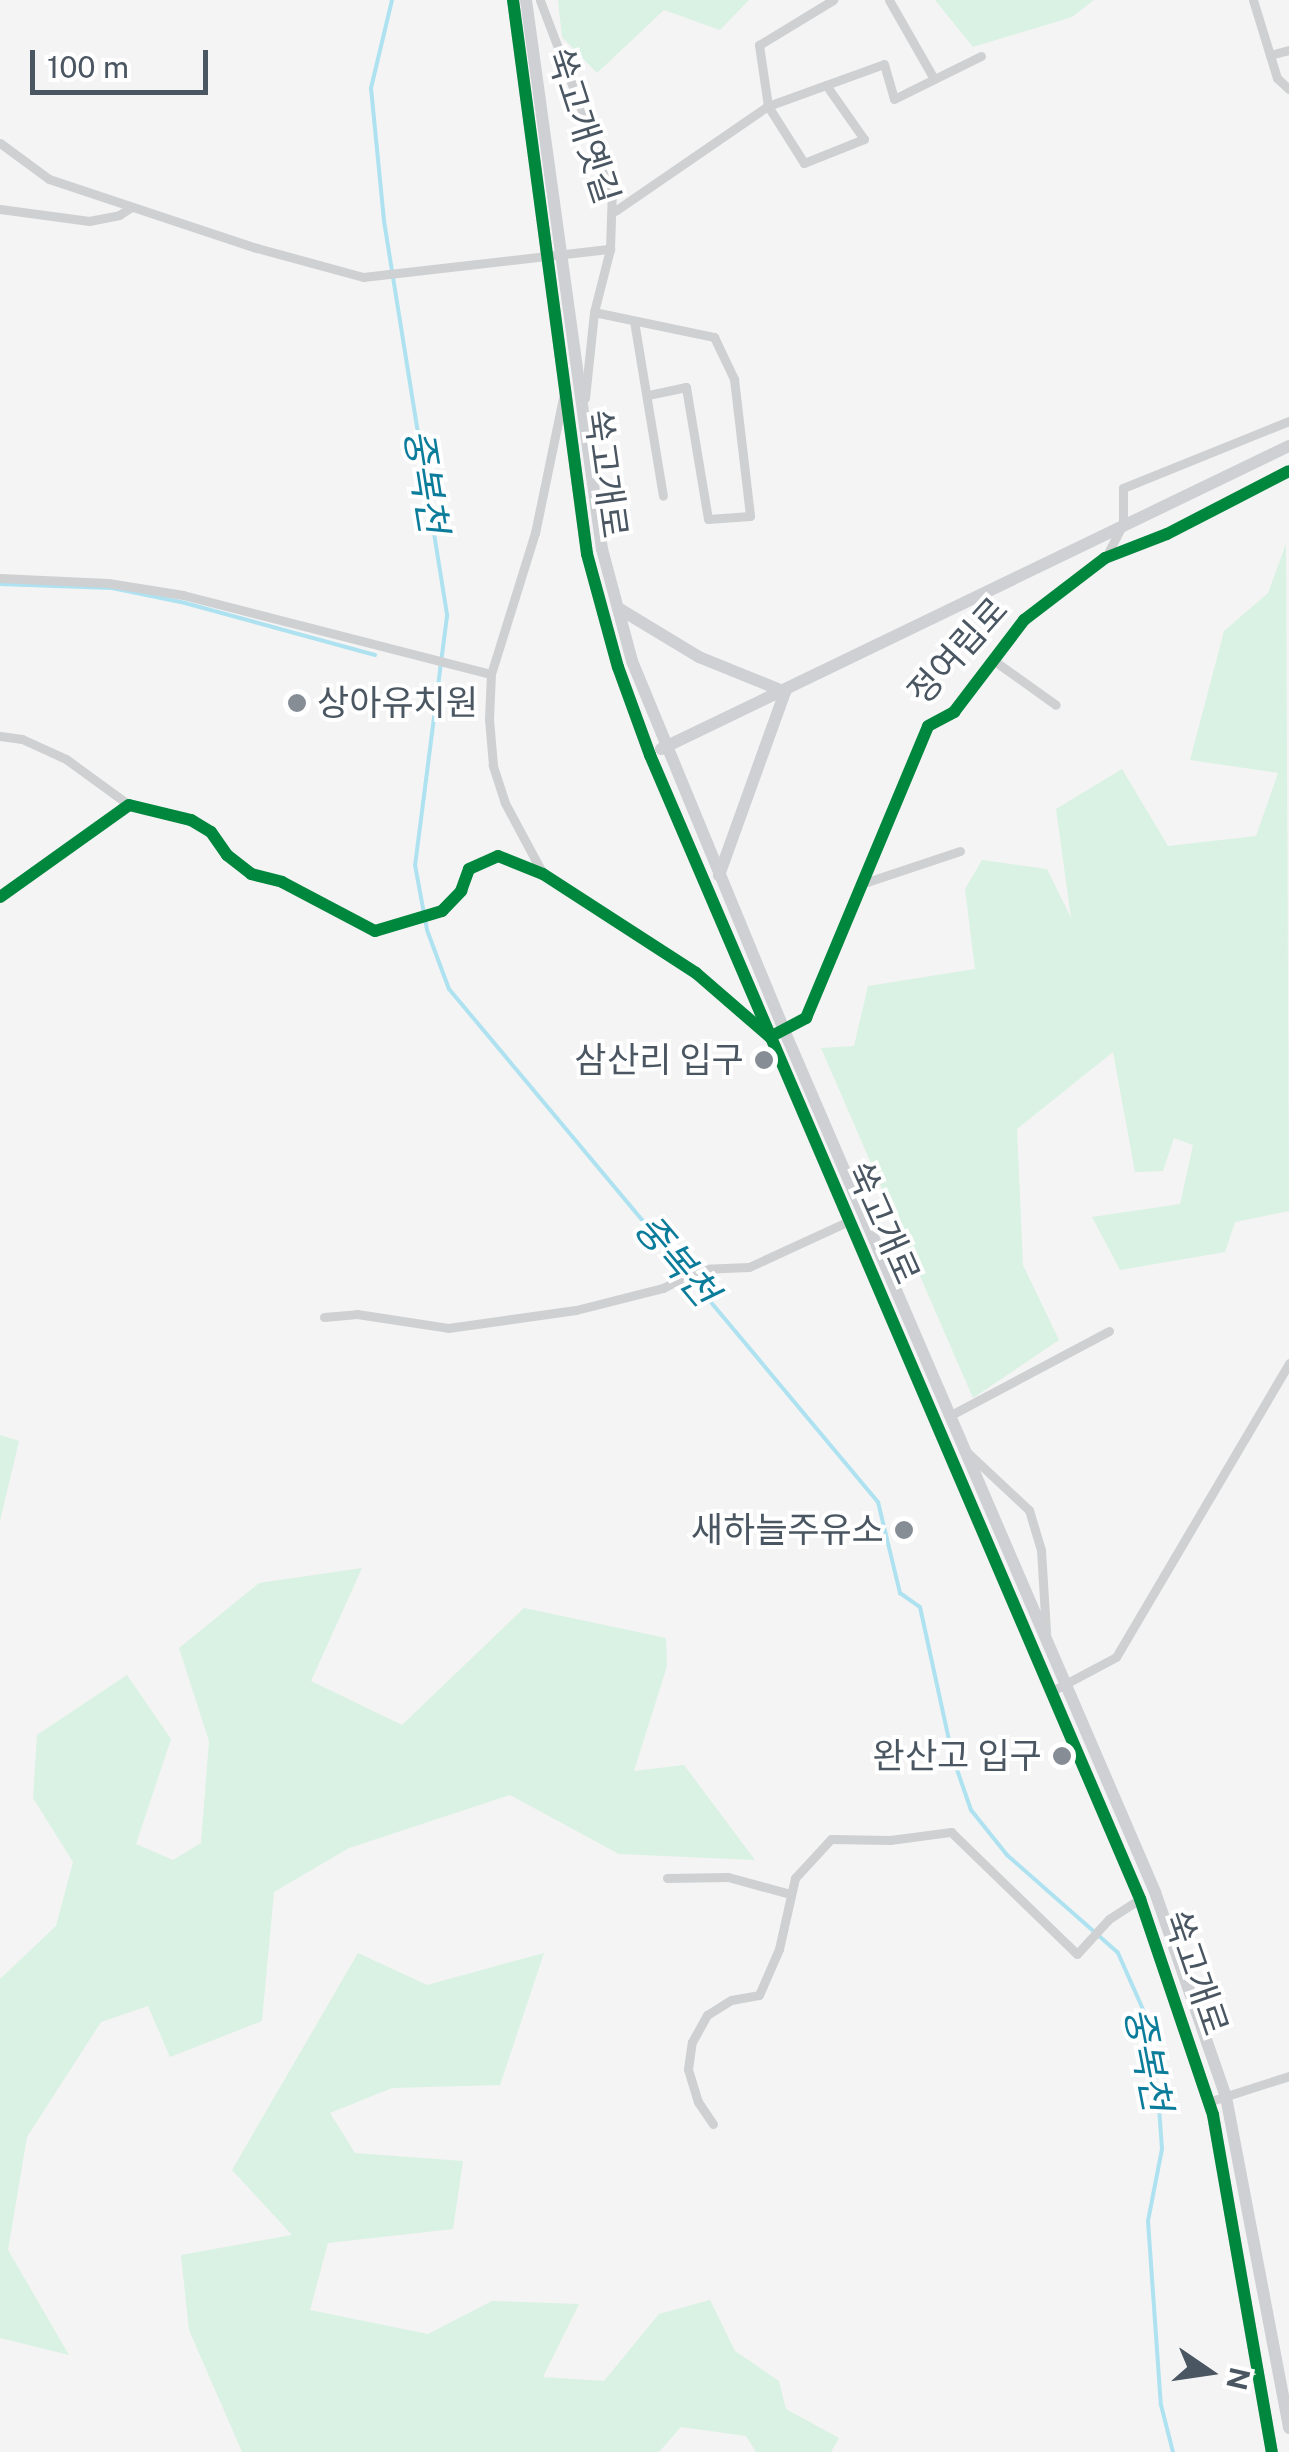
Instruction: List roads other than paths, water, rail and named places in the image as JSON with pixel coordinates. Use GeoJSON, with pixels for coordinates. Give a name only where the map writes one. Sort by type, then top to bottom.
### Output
{"type":"FeatureCollection","features":[{"type":"Feature","properties":{"kind":"street","name":"쑥고개로"},"geometry":{"type":"LineString","coordinates":[[513,0],[587,554],[618,667],[650,754],[1054,1690],[1140,1899],[1208,2102],[1272,2452]]}},
{"type":"Feature","properties":{"kind":"street","name":"쑥고개로"},"geometry":{"type":"LineString","coordinates":[[526,0],[602,549],[618,608],[664,748],[1155,1892],[1226,2097],[1289,2428]]}},
{"type":"Feature","properties":{"kind":"street","name":"쑥고개옛길"},"geometry":{"type":"LineString","coordinates":[[0,143],[49,179],[257,248],[363,278],[610,249],[612,190],[540,0]]}},
{"type":"Feature","properties":{"kind":"street"},"geometry":{"type":"LineString","coordinates":[[826,86],[864,139],[804,163],[768,106],[760,46],[833,0]]}},
{"type":"Feature","properties":{"kind":"street"},"geometry":{"type":"LineString","coordinates":[[889,0],[934,78]]}},
{"type":"Feature","properties":{"kind":"street"},"geometry":{"type":"LineString","coordinates":[[1253,0],[1277,78],[1289,89]]}},
{"type":"Feature","properties":{"kind":"street"},"geometry":{"type":"LineString","coordinates":[[1270,55],[1289,50]]}},
{"type":"Feature","properties":{"kind":"street"},"geometry":{"type":"LineString","coordinates":[[614,211],[768,106],[884,64],[894,99],[981,56]]}},
{"type":"Feature","properties":{"kind":"street"},"geometry":{"type":"LineString","coordinates":[[0,208],[89,220],[119,215],[132,207]]}},
{"type":"Feature","properties":{"kind":"street"},"geometry":{"type":"LineString","coordinates":[[584,410],[594,312],[610,249]]}},
{"type":"Feature","properties":{"kind":"street"},"geometry":{"type":"LineString","coordinates":[[594,312],[714,336],[734,379],[750,516],[708,519],[686,386],[649,394]]}},
{"type":"Feature","properties":{"kind":"street"},"geometry":{"type":"LineString","coordinates":[[634,321],[663,496]]}},
{"type":"Feature","properties":{"kind":"street"},"geometry":{"type":"LineString","coordinates":[[544,874],[505,803],[493,765],[491,674],[535,533],[564,392]]}},
{"type":"Feature","properties":{"kind":"street"},"geometry":{"type":"LineString","coordinates":[[1105,558],[1123,523],[1123,488],[1289,421]]}},
{"type":"Feature","properties":{"kind":"street","name":"정여립로"},"geometry":{"type":"LineString","coordinates":[[650,754],[1289,446]]}},
{"type":"Feature","properties":{"kind":"street","name":"정여립로"},"geometry":{"type":"LineString","coordinates":[[770,1037],[806,1018],[867,882],[928,726],[954,712],[1024,620],[1105,558],[1167,534],[1289,471]]}},
{"type":"Feature","properties":{"kind":"street"},"geometry":{"type":"LineString","coordinates":[[0,578],[108,582],[183,595],[491,674]]}},
{"type":"Feature","properties":{"kind":"street"},"geometry":{"type":"LineString","coordinates":[[618,608],[699,657],[785,692],[719,875]]}},
{"type":"Feature","properties":{"kind":"street"},"geometry":{"type":"LineString","coordinates":[[993,660],[1056,705]]}},
{"type":"Feature","properties":{"kind":"street"},"geometry":{"type":"LineString","coordinates":[[0,736],[22,739],[66,758],[129,805],[191,820],[210,832],[227,855],[251,874],[282,882],[376,931],[431,916],[461,892],[469,869],[498,856],[544,874],[696,973],[770,1037]]}},
{"type":"Feature","properties":{"kind":"street"},"geometry":{"type":"LineString","coordinates":[[0,896],[129,805]]}},
{"type":"Feature","properties":{"kind":"street"},"geometry":{"type":"LineString","coordinates":[[867,882],[960,851]]}},
{"type":"Feature","properties":{"kind":"street"},"geometry":{"type":"LineString","coordinates":[[324,1317],[358,1314],[448,1328],[478,1327],[576,1310],[672,1283],[700,1270],[749,1266],[849,1221]]}},
{"type":"Feature","properties":{"kind":"street"},"geometry":{"type":"LineString","coordinates":[[951,1415],[1110,1331]]}},
{"type":"Feature","properties":{"kind":"street"},"geometry":{"type":"LineString","coordinates":[[1054,1690],[1116,1657],[1289,1363]]}},
{"type":"Feature","properties":{"kind":"street"},"geometry":{"type":"LineString","coordinates":[[968,1453],[1030,1510],[1040,1550],[1046,1635]]}},
{"type":"Feature","properties":{"kind":"street"},"geometry":{"type":"LineString","coordinates":[[712,2124],[698,2102],[688,2070],[692,2042],[707,2015],[731,2000],[759,1995],[779,1948],[795,1878],[831,1839],[890,1840],[951,1832],[1077,1954],[1108,1919],[1140,1899]]}},
{"type":"Feature","properties":{"kind":"street"},"geometry":{"type":"LineString","coordinates":[[667,1878],[728,1877],[790,1894]]}},
{"type":"Feature","properties":{"kind":"street"},"geometry":{"type":"LineString","coordinates":[[1208,2102],[1289,2076]]}},
{"type":"Feature","properties":{"kind":"waterway","name":"중복천"},"geometry":{"type":"LineString","coordinates":[[392,0],[371,88],[384,221],[447,616],[415,865],[427,930],[449,989],[878,1502],[900,1593],[920,1607],[953,1758],[971,1810],[1007,1855],[1118,1953],[1145,2014],[1159,2108],[1162,2149],[1148,2221],[1161,2405],[1173,2452]]}},
{"type":"Feature","properties":{"kind":"waterway"},"geometry":{"type":"LineString","coordinates":[[0,584],[112,588],[185,603],[375,655]]}},
{"type":"Feature","properties":{"kind":"place","name":"상아유치원"},"geometry":{"type":"Point","coordinates":[297,703]}},
{"type":"Feature","properties":{"kind":"place","name":"삼산리 입구"},"geometry":{"type":"Point","coordinates":[764,1060]}},
{"type":"Feature","properties":{"kind":"place","name":"새하늘주유소"},"geometry":{"type":"Point","coordinates":[904,1530]}},
{"type":"Feature","properties":{"kind":"place","name":"완산고 입구"},"geometry":{"type":"Point","coordinates":[1062,1756]}}]}
